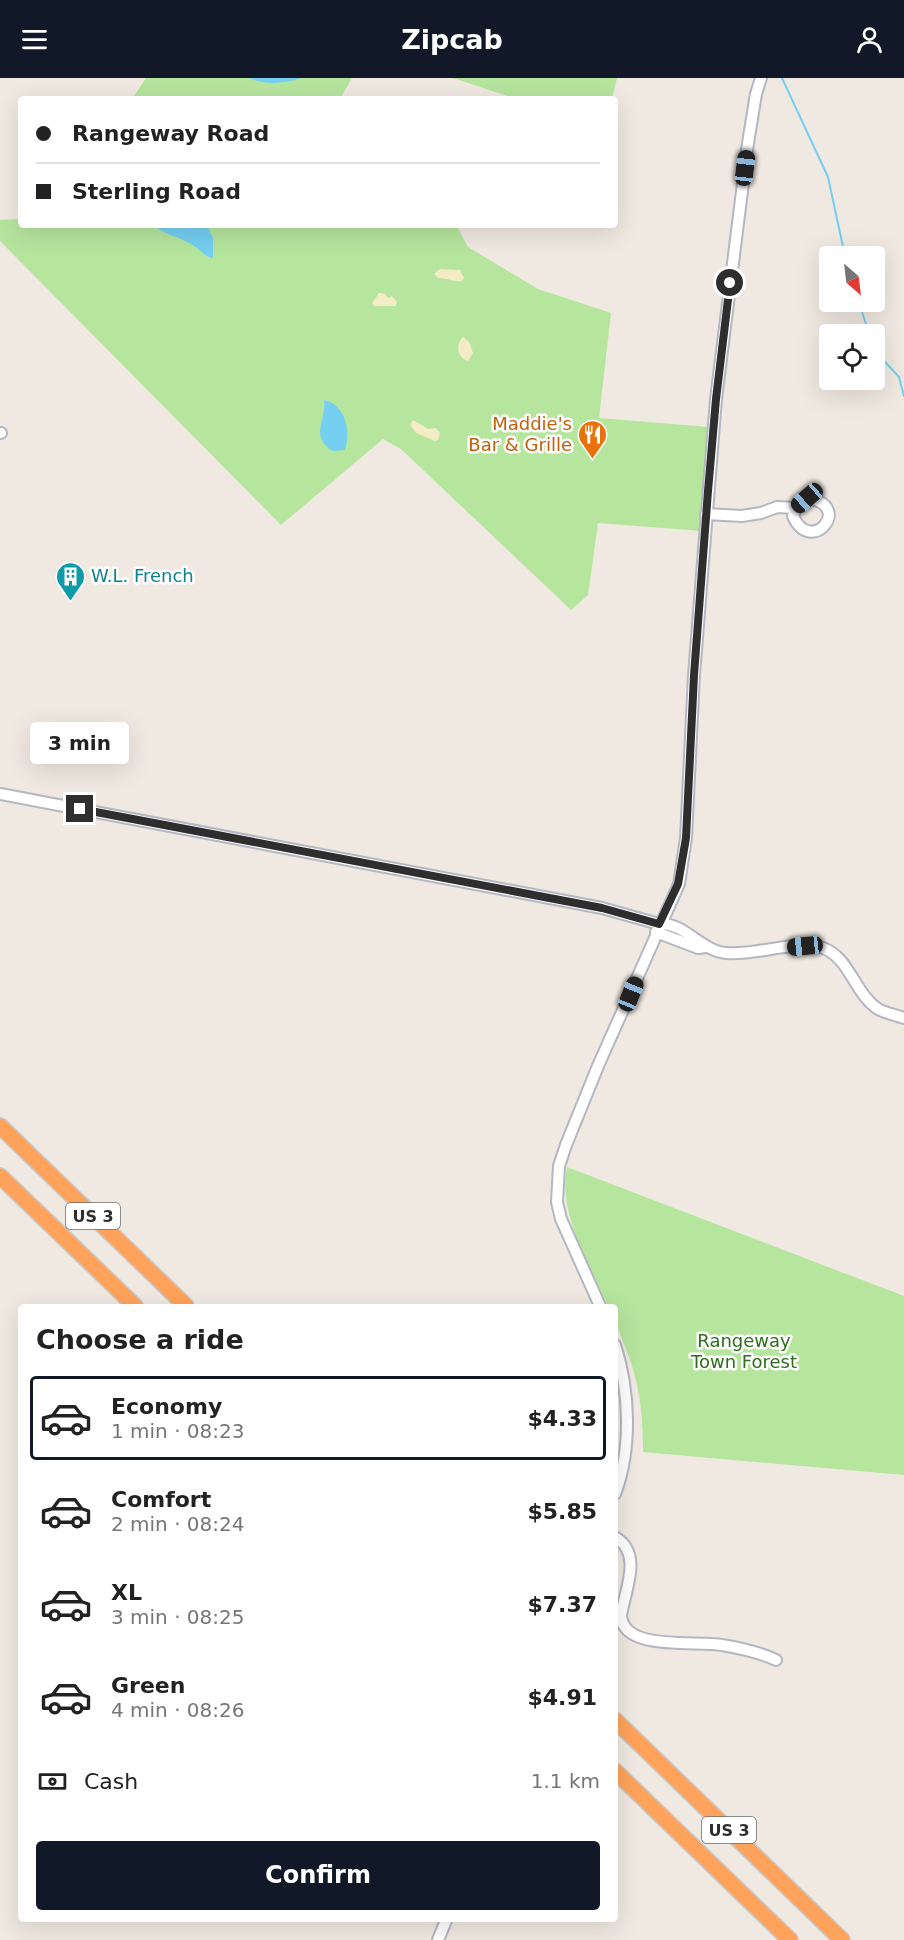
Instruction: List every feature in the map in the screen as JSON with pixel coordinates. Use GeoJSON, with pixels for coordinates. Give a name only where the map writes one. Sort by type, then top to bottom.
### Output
{"type":"FeatureCollection","features":[{"type":"Feature","properties":{"kind":"highway","name":"US 3"},"geometry":{"type":"LineString","coordinates":[[0,1126],[184,1304]]}},
{"type":"Feature","properties":{"kind":"highway","name":"US 3"},"geometry":{"type":"LineString","coordinates":[[0,1176],[133,1304]]}},
{"type":"Feature","properties":{"kind":"highway","name":"US 3"},"geometry":{"type":"LineString","coordinates":[[618,1723],[842,1940]]}},
{"type":"Feature","properties":{"kind":"highway","name":"US 3"},"geometry":{"type":"LineString","coordinates":[[618,1773],[790,1940]]}},
{"type":"Feature","properties":{"kind":"street"},"geometry":{"type":"LineString","coordinates":[[599,1304],[561,1220],[557,1203],[559,1166],[598,1066],[678,884],[686,838],[694,675],[716,399],[753,106],[761,78]]}},
{"type":"Feature","properties":{"kind":"street"},"geometry":{"type":"LineString","coordinates":[[706,514],[742,516],[761,513],[777,507],[796,508]]}},
{"type":"Feature","properties":{"kind":"street"},"geometry":{"type":"LineString","coordinates":[[0,794],[602,908],[658,928],[667,924],[706,947],[723,953],[742,954],[805,946],[822,948],[840,959],[863,995],[879,1010],[904,1018]]}},
{"type":"Feature","properties":{"kind":"street"},"geometry":{"type":"LineString","coordinates":[[618,1358],[623,1380],[626,1430],[618,1480]]}},
{"type":"Feature","properties":{"kind":"street"},"geometry":{"type":"LineString","coordinates":[[618,1538],[627,1552],[631,1564],[621,1616],[621,1622],[629,1631],[652,1641],[720,1644],[757,1652],[776,1660]]}},
{"type":"Feature","properties":{"kind":"street"},"geometry":{"type":"LineString","coordinates":[[438,1940],[445,1922]]}},
{"type":"Feature","properties":{"kind":"green space"},"geometry":{"type":"Polygon","coordinates":[[[146,78],[352,78],[342,96],[134,96],[146,78]]]}},
{"type":"Feature","properties":{"kind":"green space"},"geometry":{"type":"Polygon","coordinates":[[[453,78],[617,78],[613,96],[508,96],[453,78]]]}},
{"type":"Feature","properties":{"kind":"green space"},"geometry":{"type":"Polygon","coordinates":[[[18,219],[18,228],[458,228],[468,247],[538,289],[611,313],[599,418],[709,427],[702,531],[598,523],[588,595],[571,610],[401,449],[383,439],[281,525],[0,241],[0,220],[18,219]]]}},
{"type":"Feature","properties":{"kind":"green space","name":"Rangeway Town Forest"},"geometry":{"type":"Polygon","coordinates":[[[567,1167],[904,1296],[904,1475],[643,1452],[638,1389],[631,1361],[619,1330],[618,1304],[607,1304],[584,1256],[571,1221],[565,1185],[567,1167]]]}},
{"type":"Feature","properties":{"kind":"sand"},"geometry":{"type":"Polygon","coordinates":[[[440,269],[460,270],[464,278],[459,281],[438,278],[434,274],[440,269]]]}},
{"type":"Feature","properties":{"kind":"sand"},"geometry":{"type":"Polygon","coordinates":[[[379,293],[385,294],[388,298],[392,296],[397,302],[396,306],[374,306],[372,303],[379,293]]]}},
{"type":"Feature","properties":{"kind":"sand"},"geometry":{"type":"Polygon","coordinates":[[[463,337],[469,342],[473,353],[468,361],[461,357],[458,350],[463,337]]]}},
{"type":"Feature","properties":{"kind":"sand"},"geometry":{"type":"Polygon","coordinates":[[[413,420],[428,429],[436,428],[440,433],[438,440],[435,441],[416,433],[410,425],[413,420]]]}},
{"type":"Feature","properties":{"kind":"water"},"geometry":{"type":"Polygon","coordinates":[[[249,78],[301,78],[275,83],[249,78]]]}},
{"type":"Feature","properties":{"kind":"water"},"geometry":{"type":"Polygon","coordinates":[[[158,228],[208,228],[213,238],[213,258],[189,243],[158,228]]]}},
{"type":"Feature","properties":{"kind":"water"},"geometry":{"type":"Polygon","coordinates":[[[324,400],[337,407],[345,420],[347,443],[345,450],[332,451],[321,439],[320,427],[324,400]]]}},
{"type":"Feature","properties":{"kind":"waterway"},"geometry":{"type":"LineString","coordinates":[[782,78],[828,177],[843,246]]}},
{"type":"Feature","properties":{"kind":"waterway"},"geometry":{"type":"LineString","coordinates":[[862,312],[866,324]]}},
{"type":"Feature","properties":{"kind":"waterway"},"geometry":{"type":"LineString","coordinates":[[885,362],[899,377],[904,396]]}},
{"type":"Feature","properties":{"kind":"place","name":"Maddie's Bar & Grille"},"geometry":{"type":"Point","coordinates":[593,460]}},
{"type":"Feature","properties":{"kind":"place","name":"W.L. French"},"geometry":{"type":"Point","coordinates":[70,602]}},
{"type":"Feature","properties":{"kind":"route"},"geometry":{"type":"LineString","coordinates":[[80,809],[602,908],[659,924],[678,884],[686,838],[694,675],[708,491],[730,283]]}}]}
